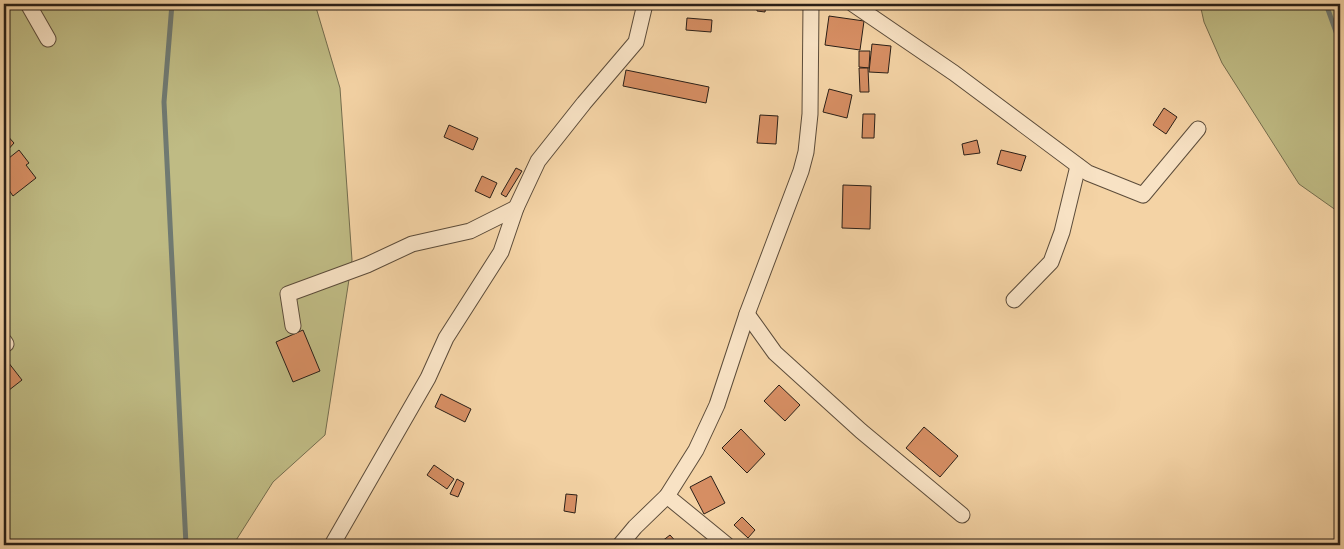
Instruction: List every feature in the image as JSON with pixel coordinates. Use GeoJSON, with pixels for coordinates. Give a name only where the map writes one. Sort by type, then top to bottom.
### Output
{"type":"FeatureCollection","features":[{"type":"Feature","properties":{"kind":"street"},"geometry":{"type":"LineString","coordinates":[[28,4],[48,38]]}},
{"type":"Feature","properties":{"kind":"street"},"geometry":{"type":"LineString","coordinates":[[332,545],[428,378],[446,338],[501,252],[516,208],[538,162],[584,102],[636,42],[645,4]]}},
{"type":"Feature","properties":{"kind":"street"},"geometry":{"type":"LineString","coordinates":[[620,545],[635,527],[667,496],[696,450],[717,405],[747,314],[801,170],[806,152],[810,114],[811,4]]}},
{"type":"Feature","properties":{"kind":"street"},"geometry":{"type":"LineString","coordinates":[[853,4],[954,73],[1088,173],[1143,196],[1198,129]]}},
{"type":"Feature","properties":{"kind":"street"},"geometry":{"type":"LineString","coordinates":[[1014,300],[1051,262],[1062,232],[1078,166]]}},
{"type":"Feature","properties":{"kind":"street"},"geometry":{"type":"LineString","coordinates":[[293,326],[288,294],[367,265],[412,244],[470,231],[516,208]]}},
{"type":"Feature","properties":{"kind":"street"},"geometry":{"type":"LineString","coordinates":[[747,314],[775,353],[861,431],[962,515]]}},
{"type":"Feature","properties":{"kind":"street"},"geometry":{"type":"LineString","coordinates":[[667,496],[727,545]]}},
{"type":"Feature","properties":{"kind":"shaded area"},"geometry":{"type":"Polygon","coordinates":[[[4,4],[315,4],[340,88],[352,260],[325,435],[273,482],[233,545],[4,545],[4,4]]]}},
{"type":"Feature","properties":{"kind":"shaded area"},"geometry":{"type":"Polygon","coordinates":[[[1200,4],[1340,4],[1340,213],[1299,184],[1222,63],[1204,22],[1200,4]]]}},
{"type":"Feature","properties":{"kind":"building"},"geometry":{"type":"Polygon","coordinates":[[[757,4],[766,4],[765,12],[757,11],[757,4]]]}},
{"type":"Feature","properties":{"kind":"building"},"geometry":{"type":"Polygon","coordinates":[[[829,16],[864,21],[860,50],[825,45],[829,16]]]}},
{"type":"Feature","properties":{"kind":"building"},"geometry":{"type":"Polygon","coordinates":[[[687,18],[712,20],[711,32],[686,30],[687,18]]]}},
{"type":"Feature","properties":{"kind":"building"},"geometry":{"type":"Polygon","coordinates":[[[872,44],[891,46],[888,73],[869,72],[872,44]]]}},
{"type":"Feature","properties":{"kind":"building"},"geometry":{"type":"Polygon","coordinates":[[[859,51],[870,51],[869,68],[859,67],[859,51]]]}},
{"type":"Feature","properties":{"kind":"building"},"geometry":{"type":"Polygon","coordinates":[[[859,68],[868,68],[869,92],[860,92],[859,68]]]}},
{"type":"Feature","properties":{"kind":"building"},"geometry":{"type":"Polygon","coordinates":[[[626,70],[709,87],[706,103],[623,86],[626,70]]]}},
{"type":"Feature","properties":{"kind":"building"},"geometry":{"type":"Polygon","coordinates":[[[829,89],[852,95],[847,118],[823,112],[829,89]]]}},
{"type":"Feature","properties":{"kind":"building"},"geometry":{"type":"Polygon","coordinates":[[[1164,108],[1177,117],[1166,134],[1153,125],[1164,108]]]}},
{"type":"Feature","properties":{"kind":"building"},"geometry":{"type":"Polygon","coordinates":[[[863,114],[875,114],[874,138],[862,138],[863,114]]]}},
{"type":"Feature","properties":{"kind":"building"},"geometry":{"type":"Polygon","coordinates":[[[760,115],[778,116],[776,144],[757,143],[760,115]]]}},
{"type":"Feature","properties":{"kind":"building"},"geometry":{"type":"Polygon","coordinates":[[[449,125],[478,138],[473,150],[444,137],[449,125]]]}},
{"type":"Feature","properties":{"kind":"building"},"geometry":{"type":"Polygon","coordinates":[[[4,132],[14,143],[6,152],[4,149],[4,132]]]}},
{"type":"Feature","properties":{"kind":"building"},"geometry":{"type":"Polygon","coordinates":[[[977,140],[980,153],[964,155],[962,144],[977,140]]]}},
{"type":"Feature","properties":{"kind":"building"},"geometry":{"type":"Polygon","coordinates":[[[19,150],[29,163],[26,165],[36,178],[13,196],[4,183],[4,162],[19,150]]]}},
{"type":"Feature","properties":{"kind":"building"},"geometry":{"type":"Polygon","coordinates":[[[1001,150],[1026,156],[1021,171],[997,164],[1001,150]]]}},
{"type":"Feature","properties":{"kind":"building"},"geometry":{"type":"Polygon","coordinates":[[[516,168],[522,171],[506,197],[501,194],[516,168]]]}},
{"type":"Feature","properties":{"kind":"building"},"geometry":{"type":"Polygon","coordinates":[[[482,176],[497,183],[490,198],[475,191],[482,176]]]}},
{"type":"Feature","properties":{"kind":"building"},"geometry":{"type":"Polygon","coordinates":[[[843,185],[871,186],[870,229],[842,228],[843,185]]]}},
{"type":"Feature","properties":{"kind":"building"},"geometry":{"type":"Polygon","coordinates":[[[303,330],[320,371],[293,382],[276,342],[303,330]]]}},
{"type":"Feature","properties":{"kind":"building"},"geometry":{"type":"Polygon","coordinates":[[[8,362],[22,380],[4,394],[4,365],[8,362]]]}},
{"type":"Feature","properties":{"kind":"building"},"geometry":{"type":"Polygon","coordinates":[[[779,385],[800,405],[785,421],[764,401],[779,385]]]}},
{"type":"Feature","properties":{"kind":"building"},"geometry":{"type":"Polygon","coordinates":[[[441,394],[471,409],[465,422],[435,407],[441,394]]]}},
{"type":"Feature","properties":{"kind":"building"},"geometry":{"type":"Polygon","coordinates":[[[924,427],[958,456],[940,477],[906,448],[924,427]]]}},
{"type":"Feature","properties":{"kind":"building"},"geometry":{"type":"Polygon","coordinates":[[[741,429],[765,454],[747,473],[722,448],[741,429]]]}},
{"type":"Feature","properties":{"kind":"building"},"geometry":{"type":"Polygon","coordinates":[[[434,465],[454,479],[447,489],[427,475],[434,465]]]}},
{"type":"Feature","properties":{"kind":"building"},"geometry":{"type":"Polygon","coordinates":[[[711,476],[725,503],[704,514],[690,487],[711,476]]]}},
{"type":"Feature","properties":{"kind":"building"},"geometry":{"type":"Polygon","coordinates":[[[457,479],[464,483],[458,497],[450,494],[457,479]]]}},
{"type":"Feature","properties":{"kind":"building"},"geometry":{"type":"Polygon","coordinates":[[[566,494],[577,495],[575,513],[564,511],[566,494]]]}},
{"type":"Feature","properties":{"kind":"building"},"geometry":{"type":"Polygon","coordinates":[[[742,517],[755,530],[748,538],[734,525],[742,517]]]}},
{"type":"Feature","properties":{"kind":"building"},"geometry":{"type":"Polygon","coordinates":[[[670,535],[679,545],[657,545],[670,535]]]}},
{"type":"Feature","properties":{"kind":"waterway"},"geometry":{"type":"LineString","coordinates":[[172,4],[164,102],[186,545]]}},
{"type":"Feature","properties":{"kind":"waterway"},"geometry":{"type":"LineString","coordinates":[[1326,4],[1340,43]]}}]}
